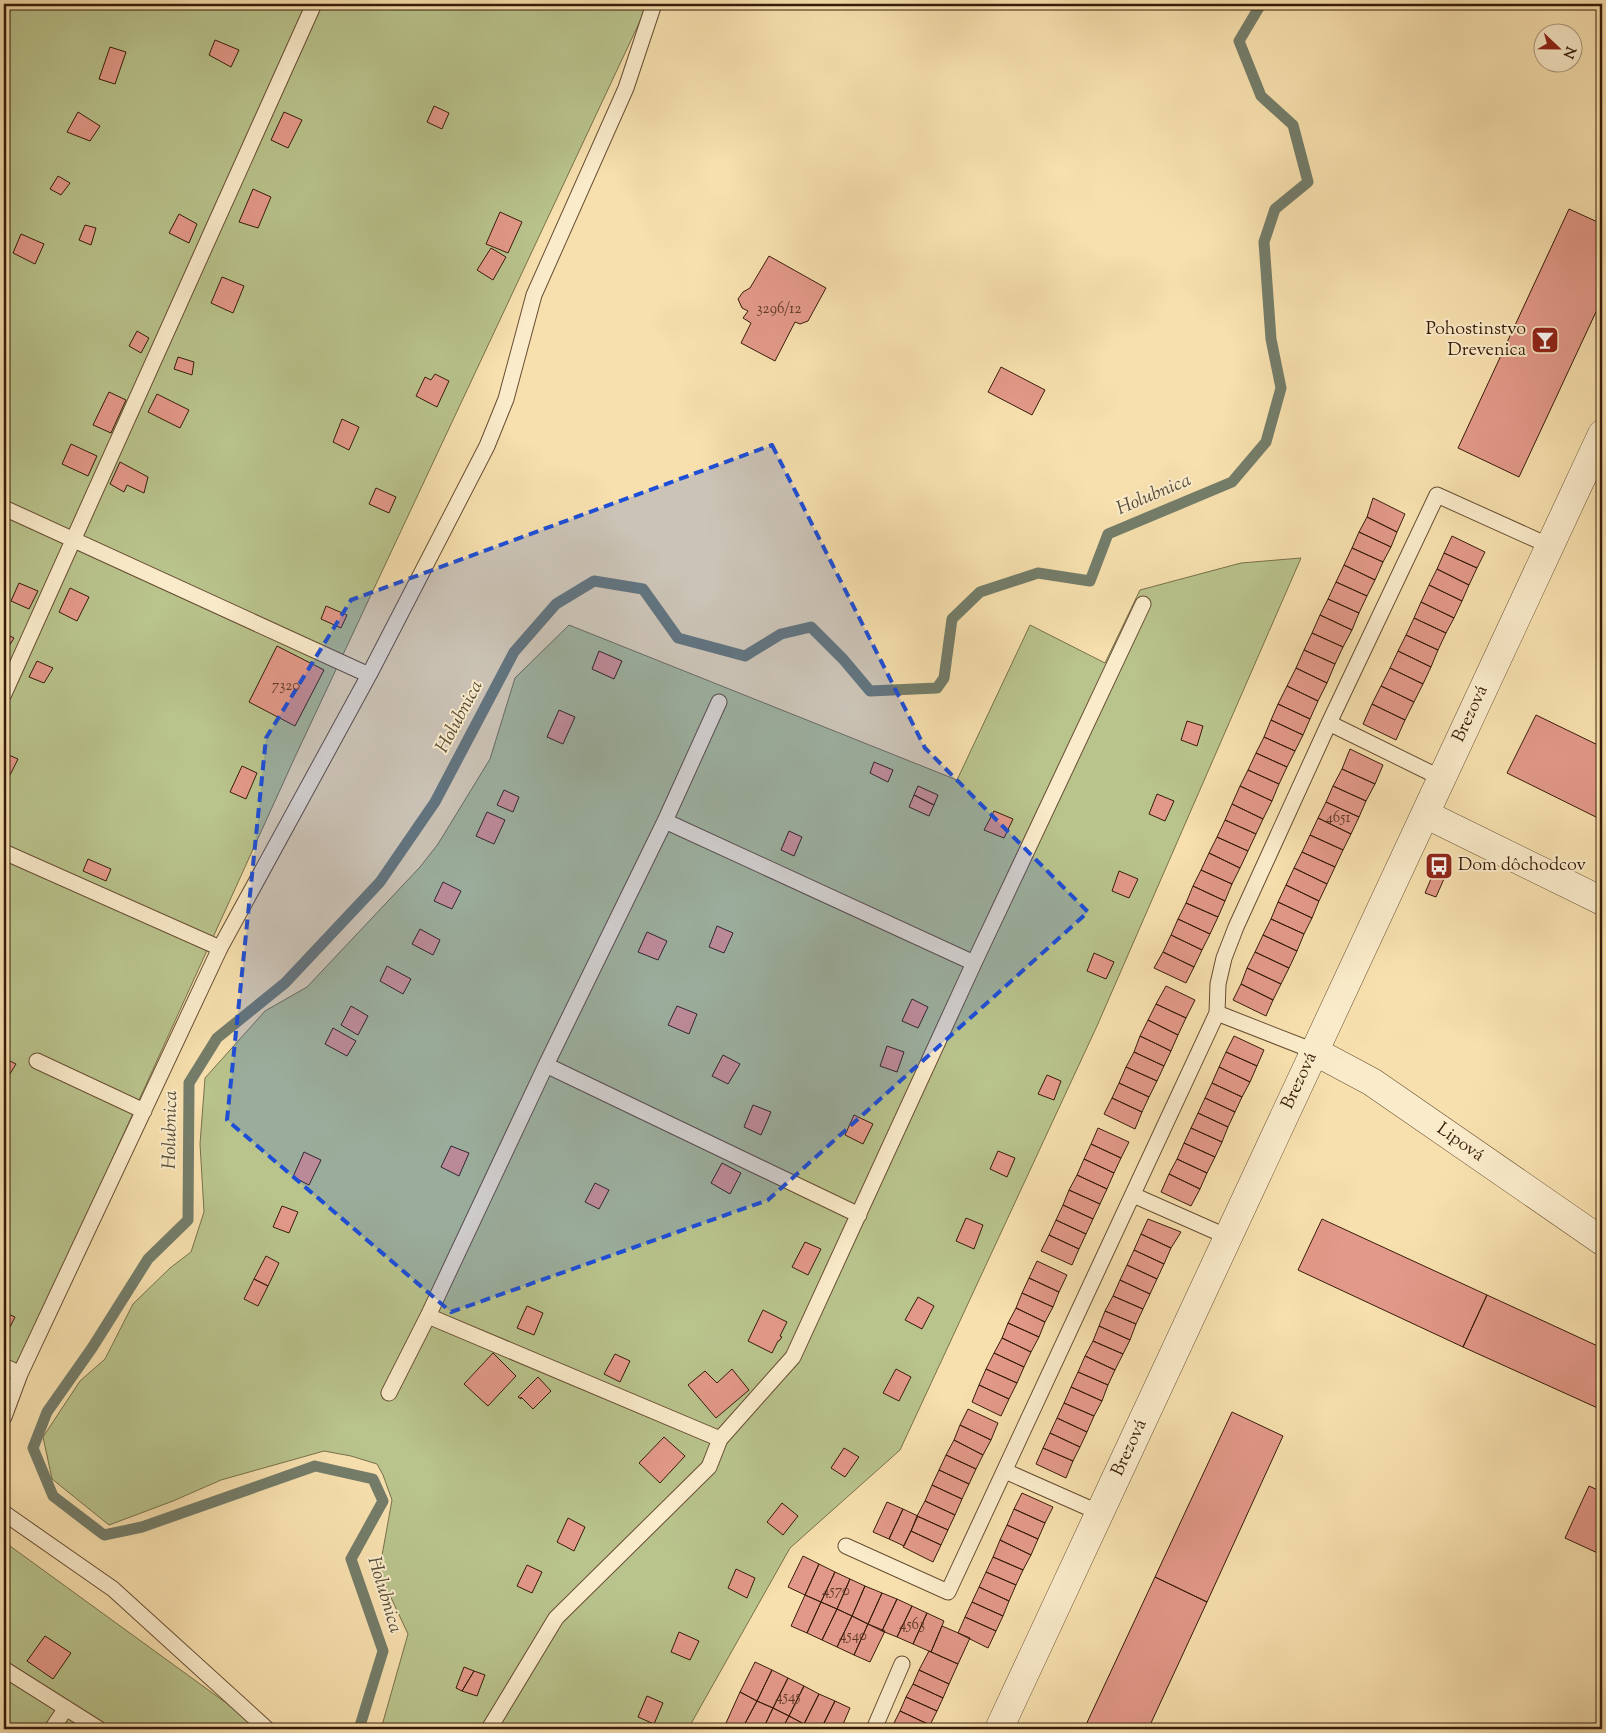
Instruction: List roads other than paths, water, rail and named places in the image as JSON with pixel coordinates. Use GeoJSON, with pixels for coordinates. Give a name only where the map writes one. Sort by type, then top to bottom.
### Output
{"type":"FeatureCollection","features":[{"type":"Feature","properties":{"kind":"street","name":"Brezová"},"geometry":{"type":"LineString","coordinates":[[999,1729],[1602,434]]}},
{"type":"Feature","properties":{"kind":"street"},"geometry":{"type":"LineString","coordinates":[[1425,814],[1602,901]]}},
{"type":"Feature","properties":{"kind":"street","name":"Lipová"},"geometry":{"type":"LineString","coordinates":[[1314,1051],[1372,1082],[1602,1241]]}},
{"type":"Feature","properties":{"kind":"lane"},"geometry":{"type":"LineString","coordinates":[[4,694],[314,4]]}},
{"type":"Feature","properties":{"kind":"lane"},"geometry":{"type":"LineString","coordinates":[[4,1417],[20,1374],[220,948],[369,675],[487,446],[506,399],[534,295],[626,88],[654,4]]}},
{"type":"Feature","properties":{"kind":"lane"},"geometry":{"type":"LineString","coordinates":[[846,1546],[948,1592],[1217,1013],[1218,984],[1224,958],[1236,927],[1329,723],[1437,495],[1550,546]]}},
{"type":"Feature","properties":{"kind":"lane"},"geometry":{"type":"LineString","coordinates":[[4,508],[369,675]]}},
{"type":"Feature","properties":{"kind":"lane"},"geometry":{"type":"LineString","coordinates":[[489,1729],[556,1618],[709,1467],[720,1439],[793,1358],[974,963],[1143,604]]}},
{"type":"Feature","properties":{"kind":"lane"},"geometry":{"type":"LineString","coordinates":[[389,1392],[428,1316],[546,1065],[665,822],[719,702]]}},
{"type":"Feature","properties":{"kind":"lane"},"geometry":{"type":"LineString","coordinates":[[1329,723],[1441,778]]}},
{"type":"Feature","properties":{"kind":"lane"},"geometry":{"type":"LineString","coordinates":[[665,822],[974,963]]}},
{"type":"Feature","properties":{"kind":"lane"},"geometry":{"type":"LineString","coordinates":[[4,852],[220,948]]}},
{"type":"Feature","properties":{"kind":"lane"},"geometry":{"type":"LineString","coordinates":[[1217,1013],[1314,1051]]}},
{"type":"Feature","properties":{"kind":"lane"},"geometry":{"type":"LineString","coordinates":[[37,1061],[144,1111]]}},
{"type":"Feature","properties":{"kind":"lane"},"geometry":{"type":"LineString","coordinates":[[546,1065],[859,1215]]}},
{"type":"Feature","properties":{"kind":"lane"},"geometry":{"type":"LineString","coordinates":[[1133,1195],[1228,1237]]}},
{"type":"Feature","properties":{"kind":"lane"},"geometry":{"type":"LineString","coordinates":[[428,1316],[720,1439]]}},
{"type":"Feature","properties":{"kind":"lane"},"geometry":{"type":"LineString","coordinates":[[4,1366],[20,1374]]}},
{"type":"Feature","properties":{"kind":"lane"},"geometry":{"type":"LineString","coordinates":[[1005,1471],[1100,1513]]}},
{"type":"Feature","properties":{"kind":"lane"},"geometry":{"type":"LineString","coordinates":[[4,1513],[113,1589],[267,1729]]}},
{"type":"Feature","properties":{"kind":"lane"},"geometry":{"type":"LineString","coordinates":[[874,1729],[902,1664]]}},
{"type":"Feature","properties":{"kind":"lane"},"geometry":{"type":"LineString","coordinates":[[4,1669],[99,1729]]}},
{"type":"Feature","properties":{"kind":"lane"},"geometry":{"type":"LineString","coordinates":[[52,1729],[66,1708]]}},
{"type":"Feature","properties":{"kind":"waterway","name":"Holubnica"},"geometry":{"type":"LineString","coordinates":[[359,1729],[383,1651],[351,1559],[383,1501],[373,1479],[315,1466],[142,1527],[104,1535],[53,1496],[33,1448],[47,1412],[92,1348],[148,1259],[188,1220],[189,1083],[217,1038],[285,983],[380,882],[435,802],[514,652],[556,604],[594,581],[643,589],[678,638],[745,656],[781,634],[811,627],[843,659],[870,691],[937,688],[944,678],[952,619],[980,592],[1038,573],[1090,581],[1108,534],[1232,482],[1266,442],[1281,388],[1271,339],[1264,242],[1275,209],[1308,182],[1293,125],[1261,96],[1239,41],[1261,4]]}},
{"type":"Feature","properties":{"kind":"place","name":"Pohostinstvo Drevenica"},"geometry":{"type":"Point","coordinates":[1545,340]}},
{"type":"Feature","properties":{"kind":"place","name":"Dom dôchodcov"},"geometry":{"type":"Point","coordinates":[1439,866]}}]}
